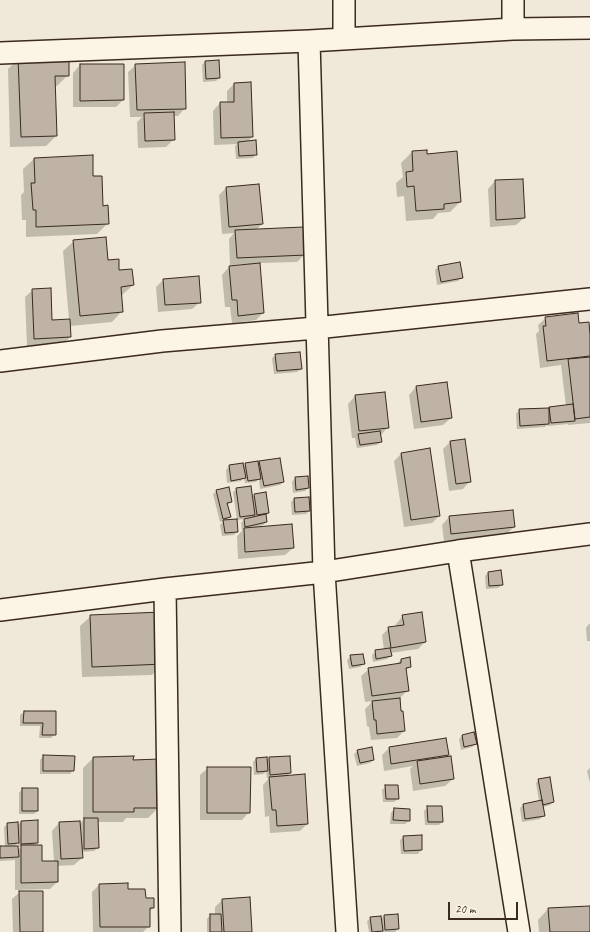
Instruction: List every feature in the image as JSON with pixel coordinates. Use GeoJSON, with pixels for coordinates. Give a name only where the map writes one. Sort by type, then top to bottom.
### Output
{"type":"FeatureCollection","features":[{"type":"Feature","properties":{"kind":"street"},"geometry":{"type":"LineString","coordinates":[[344,0],[344,39]]}},
{"type":"Feature","properties":{"kind":"street"},"geometry":{"type":"LineString","coordinates":[[513,0],[513,29]]}},
{"type":"Feature","properties":{"kind":"street"},"geometry":{"type":"LineString","coordinates":[[0,53],[309,41],[513,29],[590,28]]}},
{"type":"Feature","properties":{"kind":"street"},"geometry":{"type":"LineString","coordinates":[[309,41],[324,572],[347,932]]}},
{"type":"Feature","properties":{"kind":"street"},"geometry":{"type":"LineString","coordinates":[[0,360],[162,341],[316,328],[590,299]]}},
{"type":"Feature","properties":{"kind":"street"},"geometry":{"type":"LineString","coordinates":[[0,610],[165,589],[324,572],[458,551],[590,534]]}},
{"type":"Feature","properties":{"kind":"street"},"geometry":{"type":"LineString","coordinates":[[458,551],[519,932]]}},
{"type":"Feature","properties":{"kind":"street"},"geometry":{"type":"LineString","coordinates":[[165,589],[170,932]]}},
{"type":"Feature","properties":{"kind":"building"},"geometry":{"type":"Polygon","coordinates":[[[69,55],[69,76],[55,76],[57,136],[21,137],[18,57],[69,55]]]}},
{"type":"Feature","properties":{"kind":"building"},"geometry":{"type":"Polygon","coordinates":[[[219,60],[220,78],[206,79],[205,61],[219,60]]]}},
{"type":"Feature","properties":{"kind":"building"},"geometry":{"type":"Polygon","coordinates":[[[185,62],[186,109],[137,110],[135,64],[185,62]]]}},
{"type":"Feature","properties":{"kind":"building"},"geometry":{"type":"Polygon","coordinates":[[[80,64],[124,64],[124,100],[80,101],[80,64]]]}},
{"type":"Feature","properties":{"kind":"building"},"geometry":{"type":"Polygon","coordinates":[[[251,82],[253,137],[221,138],[220,102],[234,102],[234,83],[251,82]]]}},
{"type":"Feature","properties":{"kind":"building"},"geometry":{"type":"Polygon","coordinates":[[[174,112],[175,140],[145,141],[144,113],[174,112]]]}},
{"type":"Feature","properties":{"kind":"building"},"geometry":{"type":"Polygon","coordinates":[[[256,140],[257,155],[239,156],[238,142],[256,140]]]}},
{"type":"Feature","properties":{"kind":"building"},"geometry":{"type":"Polygon","coordinates":[[[427,150],[427,154],[457,151],[461,202],[444,204],[444,209],[416,211],[414,186],[407,187],[406,172],[413,171],[412,151],[427,150]]]}},
{"type":"Feature","properties":{"kind":"building"},"geometry":{"type":"Polygon","coordinates":[[[93,155],[93,176],[102,176],[103,206],[108,205],[109,224],[36,227],[36,210],[33,210],[31,183],[35,183],[34,158],[93,155]]]}},
{"type":"Feature","properties":{"kind":"building"},"geometry":{"type":"Polygon","coordinates":[[[523,179],[525,218],[496,220],[495,180],[523,179]]]}},
{"type":"Feature","properties":{"kind":"building"},"geometry":{"type":"Polygon","coordinates":[[[259,184],[263,224],[229,227],[226,187],[259,184]]]}},
{"type":"Feature","properties":{"kind":"building"},"geometry":{"type":"Polygon","coordinates":[[[304,227],[306,255],[237,258],[235,230],[304,227]]]}},
{"type":"Feature","properties":{"kind":"building"},"geometry":{"type":"Polygon","coordinates":[[[106,237],[108,260],[119,259],[119,270],[132,269],[134,285],[121,287],[123,312],[80,316],[73,240],[106,237]]]}},
{"type":"Feature","properties":{"kind":"building"},"geometry":{"type":"Polygon","coordinates":[[[460,262],[463,278],[441,282],[438,266],[460,262]]]}},
{"type":"Feature","properties":{"kind":"building"},"geometry":{"type":"Polygon","coordinates":[[[260,263],[264,313],[238,316],[237,300],[232,300],[229,266],[260,263]]]}},
{"type":"Feature","properties":{"kind":"building"},"geometry":{"type":"Polygon","coordinates":[[[199,276],[201,303],[165,305],[163,279],[199,276]]]}},
{"type":"Feature","properties":{"kind":"building"},"geometry":{"type":"Polygon","coordinates":[[[51,288],[52,320],[70,319],[71,337],[34,339],[32,289],[51,288]]]}},
{"type":"Feature","properties":{"kind":"building"},"geometry":{"type":"Polygon","coordinates":[[[578,313],[579,323],[589,322],[590,356],[547,361],[543,326],[546,326],[545,317],[578,313]]]}},
{"type":"Feature","properties":{"kind":"building"},"geometry":{"type":"Polygon","coordinates":[[[300,352],[302,369],[277,371],[275,354],[300,352]]]}},
{"type":"Feature","properties":{"kind":"building"},"geometry":{"type":"Polygon","coordinates":[[[590,357],[590,417],[575,419],[568,359],[590,357]]]}},
{"type":"Feature","properties":{"kind":"building"},"geometry":{"type":"Polygon","coordinates":[[[447,382],[452,418],[421,422],[416,386],[447,382]]]}},
{"type":"Feature","properties":{"kind":"building"},"geometry":{"type":"Polygon","coordinates":[[[385,392],[389,428],[359,431],[355,395],[385,392]]]}},
{"type":"Feature","properties":{"kind":"building"},"geometry":{"type":"Polygon","coordinates":[[[573,404],[575,421],[551,423],[549,407],[573,404]]]}},
{"type":"Feature","properties":{"kind":"building"},"geometry":{"type":"Polygon","coordinates":[[[549,408],[549,424],[520,426],[519,409],[549,408]]]}},
{"type":"Feature","properties":{"kind":"building"},"geometry":{"type":"Polygon","coordinates":[[[380,431],[382,442],[360,445],[358,434],[380,431]]]}},
{"type":"Feature","properties":{"kind":"building"},"geometry":{"type":"Polygon","coordinates":[[[465,439],[471,482],[456,484],[450,441],[465,439]]]}},
{"type":"Feature","properties":{"kind":"building"},"geometry":{"type":"Polygon","coordinates":[[[430,448],[440,516],[411,520],[401,453],[430,448]]]}},
{"type":"Feature","properties":{"kind":"building"},"geometry":{"type":"Polygon","coordinates":[[[280,458],[284,482],[264,486],[259,461],[280,458]]]}},
{"type":"Feature","properties":{"kind":"building"},"geometry":{"type":"Polygon","coordinates":[[[258,461],[261,479],[248,481],[245,463],[258,461]]]}},
{"type":"Feature","properties":{"kind":"building"},"geometry":{"type":"Polygon","coordinates":[[[243,463],[246,478],[231,481],[229,465],[243,463]]]}},
{"type":"Feature","properties":{"kind":"building"},"geometry":{"type":"Polygon","coordinates":[[[308,476],[309,488],[296,490],[295,477],[308,476]]]}},
{"type":"Feature","properties":{"kind":"building"},"geometry":{"type":"Polygon","coordinates":[[[251,486],[255,515],[240,517],[236,488],[251,486]]]}},
{"type":"Feature","properties":{"kind":"building"},"geometry":{"type":"Polygon","coordinates":[[[229,487],[232,502],[227,503],[231,517],[223,519],[216,490],[229,487]]]}},
{"type":"Feature","properties":{"kind":"building"},"geometry":{"type":"Polygon","coordinates":[[[266,492],[269,513],[257,515],[254,494],[266,492]]]}},
{"type":"Feature","properties":{"kind":"building"},"geometry":{"type":"Polygon","coordinates":[[[309,497],[310,511],[295,512],[294,498],[309,497]]]}},
{"type":"Feature","properties":{"kind":"building"},"geometry":{"type":"Polygon","coordinates":[[[513,510],[515,527],[451,534],[449,516],[513,510]]]}},
{"type":"Feature","properties":{"kind":"building"},"geometry":{"type":"Polygon","coordinates":[[[266,514],[267,522],[245,527],[244,519],[266,514]]]}},
{"type":"Feature","properties":{"kind":"building"},"geometry":{"type":"Polygon","coordinates":[[[237,519],[238,532],[225,533],[223,520],[237,519]]]}},
{"type":"Feature","properties":{"kind":"building"},"geometry":{"type":"Polygon","coordinates":[[[292,524],[294,548],[245,552],[244,528],[292,524]]]}},
{"type":"Feature","properties":{"kind":"building"},"geometry":{"type":"Polygon","coordinates":[[[501,570],[503,585],[489,586],[488,572],[501,570]]]}},
{"type":"Feature","properties":{"kind":"building"},"geometry":{"type":"Polygon","coordinates":[[[162,612],[164,664],[92,667],[90,615],[162,612]]]}},
{"type":"Feature","properties":{"kind":"building"},"geometry":{"type":"Polygon","coordinates":[[[422,612],[426,642],[391,648],[388,627],[404,625],[402,615],[422,612]]]}},
{"type":"Feature","properties":{"kind":"building"},"geometry":{"type":"Polygon","coordinates":[[[390,648],[392,656],[376,659],[375,650],[390,648]]]}},
{"type":"Feature","properties":{"kind":"building"},"geometry":{"type":"Polygon","coordinates":[[[363,654],[365,664],[352,666],[350,655],[363,654]]]}},
{"type":"Feature","properties":{"kind":"building"},"geometry":{"type":"Polygon","coordinates":[[[410,657],[411,667],[406,668],[409,691],[372,696],[368,668],[401,663],[401,659],[410,657]]]}},
{"type":"Feature","properties":{"kind":"building"},"geometry":{"type":"Polygon","coordinates":[[[400,698],[405,731],[377,734],[372,701],[400,698]]]}},
{"type":"Feature","properties":{"kind":"building"},"geometry":{"type":"Polygon","coordinates":[[[24,711],[56,711],[56,735],[42,735],[43,723],[23,723],[24,711]]]}},
{"type":"Feature","properties":{"kind":"building"},"geometry":{"type":"Polygon","coordinates":[[[474,732],[477,744],[464,747],[462,735],[474,732]]]}},
{"type":"Feature","properties":{"kind":"building"},"geometry":{"type":"Polygon","coordinates":[[[446,738],[449,755],[391,764],[389,747],[446,738]]]}},
{"type":"Feature","properties":{"kind":"building"},"geometry":{"type":"Polygon","coordinates":[[[372,747],[374,760],[360,763],[357,750],[372,747]]]}},
{"type":"Feature","properties":{"kind":"building"},"geometry":{"type":"Polygon","coordinates":[[[43,755],[75,756],[74,771],[43,771],[43,755]]]}},
{"type":"Feature","properties":{"kind":"building"},"geometry":{"type":"Polygon","coordinates":[[[134,756],[133,760],[160,759],[160,808],[134,808],[134,812],[93,812],[93,757],[134,756]]]}},
{"type":"Feature","properties":{"kind":"building"},"geometry":{"type":"Polygon","coordinates":[[[290,756],[291,773],[270,775],[269,757],[290,756]]]}},
{"type":"Feature","properties":{"kind":"building"},"geometry":{"type":"Polygon","coordinates":[[[451,756],[454,779],[420,784],[417,761],[451,756]]]}},
{"type":"Feature","properties":{"kind":"building"},"geometry":{"type":"Polygon","coordinates":[[[267,757],[268,771],[257,772],[256,758],[267,757]]]}},
{"type":"Feature","properties":{"kind":"building"},"geometry":{"type":"Polygon","coordinates":[[[207,767],[251,767],[250,813],[207,813],[207,767]]]}},
{"type":"Feature","properties":{"kind":"building"},"geometry":{"type":"Polygon","coordinates":[[[305,774],[308,824],[277,826],[276,810],[272,810],[269,777],[305,774]]]}},
{"type":"Feature","properties":{"kind":"building"},"geometry":{"type":"Polygon","coordinates":[[[550,777],[554,802],[543,805],[538,779],[550,777]]]}},
{"type":"Feature","properties":{"kind":"building"},"geometry":{"type":"Polygon","coordinates":[[[385,785],[398,785],[399,799],[386,799],[385,785]]]}},
{"type":"Feature","properties":{"kind":"building"},"geometry":{"type":"Polygon","coordinates":[[[22,788],[38,788],[38,811],[22,811],[22,788]]]}},
{"type":"Feature","properties":{"kind":"building"},"geometry":{"type":"Polygon","coordinates":[[[542,800],[545,816],[525,819],[523,804],[542,800]]]}},
{"type":"Feature","properties":{"kind":"building"},"geometry":{"type":"Polygon","coordinates":[[[427,806],[442,806],[443,822],[428,822],[427,806]]]}},
{"type":"Feature","properties":{"kind":"building"},"geometry":{"type":"Polygon","coordinates":[[[394,808],[410,809],[410,821],[393,820],[394,808]]]}},
{"type":"Feature","properties":{"kind":"building"},"geometry":{"type":"Polygon","coordinates":[[[84,818],[98,818],[99,848],[84,849],[84,818]]]}},
{"type":"Feature","properties":{"kind":"building"},"geometry":{"type":"Polygon","coordinates":[[[38,820],[38,843],[21,844],[21,821],[38,820]]]}},
{"type":"Feature","properties":{"kind":"building"},"geometry":{"type":"Polygon","coordinates":[[[80,821],[83,858],[61,859],[59,822],[80,821]]]}},
{"type":"Feature","properties":{"kind":"building"},"geometry":{"type":"Polygon","coordinates":[[[18,822],[19,843],[8,844],[7,823],[18,822]]]}},
{"type":"Feature","properties":{"kind":"building"},"geometry":{"type":"Polygon","coordinates":[[[422,835],[422,850],[404,851],[403,836],[422,835]]]}},
{"type":"Feature","properties":{"kind":"building"},"geometry":{"type":"Polygon","coordinates":[[[21,845],[42,845],[42,861],[58,861],[58,882],[21,883],[21,845]]]}},
{"type":"Feature","properties":{"kind":"building"},"geometry":{"type":"Polygon","coordinates":[[[0,846],[18,846],[19,857],[0,858],[0,846]]]}},
{"type":"Feature","properties":{"kind":"building"},"geometry":{"type":"Polygon","coordinates":[[[128,883],[128,889],[145,889],[146,898],[154,898],[154,908],[150,908],[150,927],[100,927],[99,884],[128,883]]]}},
{"type":"Feature","properties":{"kind":"building"},"geometry":{"type":"Polygon","coordinates":[[[19,891],[43,891],[43,932],[20,932],[19,891]]]}},
{"type":"Feature","properties":{"kind":"building"},"geometry":{"type":"Polygon","coordinates":[[[250,897],[252,932],[224,932],[222,899],[250,897]]]}},
{"type":"Feature","properties":{"kind":"building"},"geometry":{"type":"Polygon","coordinates":[[[590,906],[590,932],[550,932],[548,908],[590,906]]]}},
{"type":"Feature","properties":{"kind":"building"},"geometry":{"type":"Polygon","coordinates":[[[210,914],[221,914],[222,932],[210,932],[210,914]]]}},
{"type":"Feature","properties":{"kind":"building"},"geometry":{"type":"Polygon","coordinates":[[[398,914],[399,929],[385,930],[384,915],[398,914]]]}},
{"type":"Feature","properties":{"kind":"building"},"geometry":{"type":"Polygon","coordinates":[[[381,916],[383,931],[372,932],[370,917],[381,916]]]}}]}
